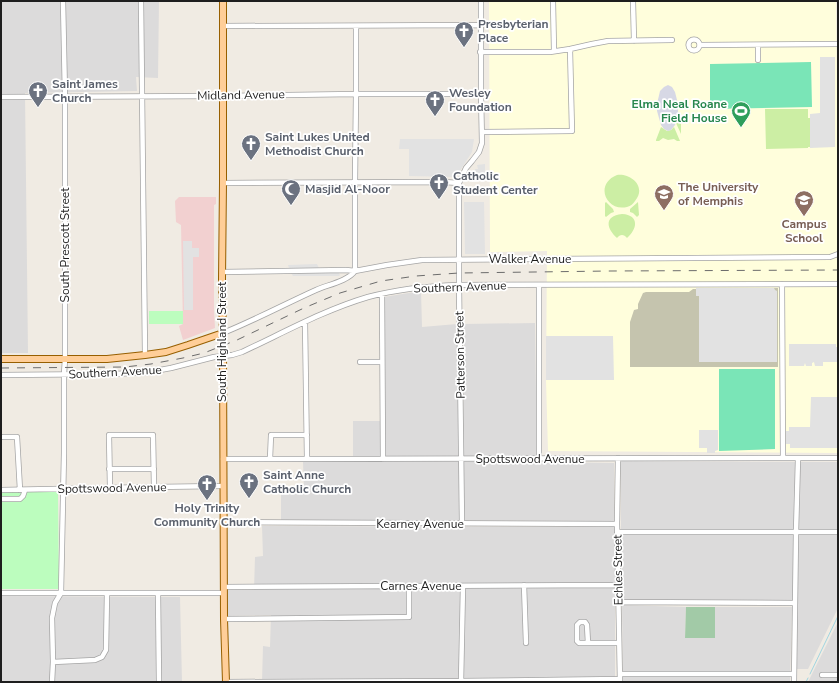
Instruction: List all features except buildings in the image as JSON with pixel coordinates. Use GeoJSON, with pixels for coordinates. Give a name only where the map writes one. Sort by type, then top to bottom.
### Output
{"type":"FeatureCollection","features":[{"type":"Feature","properties":{"kind":"main road","name":"South Highland Street"},"geometry":{"type":"LineString","coordinates":[[223,1],[222,356],[224,619],[226,682]]}},
{"type":"Feature","properties":{"kind":"main road","name":"Southern Avenue"},"geometry":{"type":"LineString","coordinates":[[1,359],[107,359],[145,355],[166,352],[223,333]]}},
{"type":"Feature","properties":{"kind":"street","name":"South Prescott Street"},"geometry":{"type":"LineString","coordinates":[[61,593],[65,359],[65,96],[63,1]]}},
{"type":"Feature","properties":{"kind":"street"},"geometry":{"type":"LineString","coordinates":[[141,1],[145,355]]}},
{"type":"Feature","properties":{"kind":"street","name":"Patterson Street"},"geometry":{"type":"LineString","coordinates":[[462,524],[459,183],[466,168],[479,152],[482,143],[480,52],[481,1]]}},
{"type":"Feature","properties":{"kind":"street"},"geometry":{"type":"LineString","coordinates":[[553,1],[554,51]]}},
{"type":"Feature","properties":{"kind":"street"},"geometry":{"type":"LineString","coordinates":[[633,1],[634,41]]}},
{"type":"Feature","properties":{"kind":"street"},"geometry":{"type":"LineString","coordinates":[[222,26],[480,25]]}},
{"type":"Feature","properties":{"kind":"street"},"geometry":{"type":"LineString","coordinates":[[355,271],[356,26]]}},
{"type":"Feature","properties":{"kind":"street"},"geometry":{"type":"LineString","coordinates":[[480,52],[554,51],[604,42],[672,40]]}},
{"type":"Feature","properties":{"kind":"street"},"geometry":{"type":"LineString","coordinates":[[700,45],[838,44]]}},
{"type":"Feature","properties":{"kind":"street"},"geometry":{"type":"LineString","coordinates":[[758,45],[758,60]]}},
{"type":"Feature","properties":{"kind":"street"},"geometry":{"type":"LineString","coordinates":[[482,132],[572,131],[570,49]]}},
{"type":"Feature","properties":{"kind":"street","name":"Midland Avenue"},"geometry":{"type":"LineString","coordinates":[[1,97],[481,94]]}},
{"type":"Feature","properties":{"kind":"street"},"geometry":{"type":"LineString","coordinates":[[223,183],[459,183]]}},
{"type":"Feature","properties":{"kind":"street","name":"Walker Avenue"},"geometry":{"type":"LineString","coordinates":[[222,272],[355,271],[417,261],[459,259],[830,257],[838,254]]}},
{"type":"Feature","properties":{"kind":"street","name":"Southern Avenue"},"geometry":{"type":"LineString","coordinates":[[223,333],[316,290],[349,277],[355,271]]}},
{"type":"Feature","properties":{"kind":"street"},"geometry":{"type":"LineString","coordinates":[[782,284],[783,458]]}},
{"type":"Feature","properties":{"kind":"street","name":"Southern Avenue"},"geometry":{"type":"LineString","coordinates":[[1,375],[115,374],[149,372],[171,368],[214,357],[242,352],[340,307],[368,297],[419,287],[459,285],[539,286],[838,284]]}},
{"type":"Feature","properties":{"kind":"street"},"geometry":{"type":"LineString","coordinates":[[539,286],[539,458]]}},
{"type":"Feature","properties":{"kind":"street"},"geometry":{"type":"LineString","coordinates":[[382,294],[383,459]]}},
{"type":"Feature","properties":{"kind":"street"},"geometry":{"type":"LineString","coordinates":[[305,322],[307,459]]}},
{"type":"Feature","properties":{"kind":"street"},"geometry":{"type":"LineString","coordinates":[[360,362],[382,362]]}},
{"type":"Feature","properties":{"kind":"street"},"geometry":{"type":"LineString","coordinates":[[110,488],[109,435],[153,434],[154,487]]}},
{"type":"Feature","properties":{"kind":"street"},"geometry":{"type":"LineString","coordinates":[[270,459],[270,435],[307,435]]}},
{"type":"Feature","properties":{"kind":"street"},"geometry":{"type":"LineString","coordinates":[[3,437],[17,437],[20,490]]}},
{"type":"Feature","properties":{"kind":"street","name":"Echles Street"},"geometry":{"type":"LineString","coordinates":[[618,458],[617,532],[620,681]]}},
{"type":"Feature","properties":{"kind":"street","name":"Spottswood Avenue"},"geometry":{"type":"LineString","coordinates":[[223,459],[838,458]]}},
{"type":"Feature","properties":{"kind":"street"},"geometry":{"type":"LineString","coordinates":[[794,682],[798,459]]}},
{"type":"Feature","properties":{"kind":"street"},"geometry":{"type":"LineString","coordinates":[[109,469],[154,469]]}},
{"type":"Feature","properties":{"kind":"street","name":"Spottswood Avenue"},"geometry":{"type":"LineString","coordinates":[[1,490],[223,486]]}},
{"type":"Feature","properties":{"kind":"street"},"geometry":{"type":"LineString","coordinates":[[1,500],[20,499],[25,490]]}},
{"type":"Feature","properties":{"kind":"street","name":"Kearney Avenue"},"geometry":{"type":"LineString","coordinates":[[224,522],[617,524]]}},
{"type":"Feature","properties":{"kind":"street"},"geometry":{"type":"LineString","coordinates":[[617,532],[838,532]]}},
{"type":"Feature","properties":{"kind":"street"},"geometry":{"type":"LineString","coordinates":[[524,585],[526,643]]}},
{"type":"Feature","properties":{"kind":"street","name":"Carnes Avenue"},"geometry":{"type":"LineString","coordinates":[[1,593],[158,593],[409,586],[619,585]]}},
{"type":"Feature","properties":{"kind":"street"},"geometry":{"type":"LineString","coordinates":[[224,619],[409,617],[409,586]]}},
{"type":"Feature","properties":{"kind":"street"},"geometry":{"type":"LineString","coordinates":[[461,682],[463,586]]}},
{"type":"Feature","properties":{"kind":"street"},"geometry":{"type":"LineString","coordinates":[[52,682],[52,618],[55,603],[61,593]]}},
{"type":"Feature","properties":{"kind":"street"},"geometry":{"type":"LineString","coordinates":[[53,662],[95,660],[102,657],[106,650],[107,593]]}},
{"type":"Feature","properties":{"kind":"street"},"geometry":{"type":"LineString","coordinates":[[158,593],[158,682]]}},
{"type":"Feature","properties":{"kind":"street"},"geometry":{"type":"LineString","coordinates":[[618,602],[795,603]]}},
{"type":"Feature","properties":{"kind":"street"},"geometry":{"type":"LineString","coordinates":[[588,643],[587,625],[585,622],[580,622],[577,625],[577,641],[579,643],[588,643],[619,643]]}},
{"type":"Feature","properties":{"kind":"street"},"geometry":{"type":"LineString","coordinates":[[620,674],[794,674]]}},
{"type":"Feature","properties":{"kind":"street"},"geometry":{"type":"LineString","coordinates":[[822,675],[838,675]]}},
{"type":"Feature","properties":{"kind":"street"},"geometry":{"type":"LineString","coordinates":[[226,682],[620,681]]}},
{"type":"Feature","properties":{"kind":"shaded area"},"geometry":{"type":"Polygon","coordinates":[[[1,1],[159,1],[158,78],[136,77],[137,91],[25,93],[28,353],[1,353],[1,1]]]}},
{"type":"Feature","properties":{"kind":"shaded area","name":"The University of Memphis"},"geometry":{"type":"Polygon","coordinates":[[[489,1],[836,1],[838,171],[838,453],[548,451],[546,380],[547,251],[490,252],[489,1]]]}},
{"type":"Feature","properties":{"kind":"shaded area"},"geometry":{"type":"Polygon","coordinates":[[[820,57],[835,57],[835,147],[810,148],[810,114],[820,113],[820,57]]]}},
{"type":"Feature","properties":{"kind":"shaded area"},"geometry":{"type":"Polygon","coordinates":[[[668,85],[672,87],[675,92],[678,112],[675,125],[668,131],[661,125],[657,111],[657,104],[660,91],[668,85]]]}},
{"type":"Feature","properties":{"kind":"shaded area"},"geometry":{"type":"Polygon","coordinates":[[[400,139],[474,139],[472,152],[456,177],[409,176],[409,149],[399,149],[400,139]]]}},
{"type":"Feature","properties":{"kind":"shaded area"},"geometry":{"type":"Polygon","coordinates":[[[485,164],[485,181],[476,181],[475,169],[478,169],[477,165],[485,164]]]}},
{"type":"Feature","properties":{"kind":"shaded area"},"geometry":{"type":"Polygon","coordinates":[[[179,197],[216,197],[216,204],[214,205],[215,328],[183,340],[179,326],[183,324],[181,225],[176,222],[175,201],[179,197]]]}},
{"type":"Feature","properties":{"kind":"shaded area"},"geometry":{"type":"Polygon","coordinates":[[[464,202],[484,202],[485,254],[465,254],[464,202]]]}},
{"type":"Feature","properties":{"kind":"shaded area"},"geometry":{"type":"Polygon","coordinates":[[[183,241],[192,241],[192,248],[199,248],[199,257],[193,257],[193,310],[184,310],[183,241]]]}},
{"type":"Feature","properties":{"kind":"shaded area"},"geometry":{"type":"Polygon","coordinates":[[[317,264],[319,268],[289,268],[288,265],[317,264]]]}},
{"type":"Feature","properties":{"kind":"shaded area"},"geometry":{"type":"Polygon","coordinates":[[[338,272],[340,275],[339,276],[293,276],[291,273],[338,272]]]}},
{"type":"Feature","properties":{"kind":"shaded area"},"geometry":{"type":"Polygon","coordinates":[[[696,288],[774,288],[777,291],[777,362],[699,362],[699,296],[696,296],[696,288]]]}},
{"type":"Feature","properties":{"kind":"shaded area"},"geometry":{"type":"Polygon","coordinates":[[[778,288],[778,367],[630,367],[630,322],[634,310],[638,309],[638,304],[643,293],[689,292],[693,289],[778,288]]]}},
{"type":"Feature","properties":{"kind":"shaded area"},"geometry":{"type":"Polygon","coordinates":[[[421,291],[422,327],[457,324],[459,458],[463,457],[464,324],[535,323],[537,462],[614,463],[614,521],[281,520],[281,492],[304,491],[303,462],[353,462],[353,421],[384,421],[384,297],[421,291]]]}},
{"type":"Feature","properties":{"kind":"shaded area"},"geometry":{"type":"Polygon","coordinates":[[[546,336],[613,336],[614,380],[546,380],[546,336]]]}},
{"type":"Feature","properties":{"kind":"shaded area"},"geometry":{"type":"Polygon","coordinates":[[[789,344],[836,344],[836,347],[838,347],[838,362],[823,362],[823,366],[815,366],[814,362],[812,363],[812,366],[806,366],[805,363],[804,366],[789,366],[789,344]]]}},
{"type":"Feature","properties":{"kind":"shaded area"},"geometry":{"type":"Polygon","coordinates":[[[811,397],[838,397],[838,448],[790,448],[790,444],[786,444],[786,431],[789,431],[789,427],[810,427],[811,397]]]}},
{"type":"Feature","properties":{"kind":"shaded area"},"geometry":{"type":"Polygon","coordinates":[[[699,430],[718,430],[718,450],[715,451],[715,453],[707,453],[707,448],[699,448],[699,430]]]}},
{"type":"Feature","properties":{"kind":"shaded area"},"geometry":{"type":"Polygon","coordinates":[[[621,461],[838,462],[838,608],[808,669],[796,669],[797,602],[621,600],[621,461]]]}},
{"type":"Feature","properties":{"kind":"shaded area"},"geometry":{"type":"Polygon","coordinates":[[[262,526],[615,527],[615,682],[262,682],[263,646],[270,647],[271,615],[228,616],[228,590],[254,590],[255,557],[263,556],[262,526]]]}},
{"type":"Feature","properties":{"kind":"shaded area"},"geometry":{"type":"Polygon","coordinates":[[[1,596],[180,597],[182,682],[1,682],[1,596]]]}},
{"type":"Feature","properties":{"kind":"shaded area"},"geometry":{"type":"Polygon","coordinates":[[[622,605],[686,607],[685,638],[715,638],[715,607],[792,607],[790,682],[623,682],[622,605]]]}},
{"type":"Feature","properties":{"kind":"shaded area"},"geometry":{"type":"Polygon","coordinates":[[[686,607],[715,607],[715,638],[685,638],[686,607]]]}},
{"type":"Feature","properties":{"kind":"shaded area"},"geometry":{"type":"Polygon","coordinates":[[[838,622],[838,682],[808,682],[838,622]]]}},
{"type":"Feature","properties":{"kind":"green space"},"geometry":{"type":"Polygon","coordinates":[[[811,62],[812,107],[710,109],[710,64],[811,62]]]}},
{"type":"Feature","properties":{"kind":"green space"},"geometry":{"type":"Polygon","coordinates":[[[765,109],[808,109],[808,118],[810,118],[810,147],[766,149],[765,109]]]}},
{"type":"Feature","properties":{"kind":"green space"},"geometry":{"type":"Polygon","coordinates":[[[679,112],[681,114],[681,134],[676,123],[679,112]]]}},
{"type":"Feature","properties":{"kind":"green space"},"geometry":{"type":"Polygon","coordinates":[[[661,127],[667,131],[674,127],[680,141],[663,138],[656,141],[661,127]]]}},
{"type":"Feature","properties":{"kind":"green space"},"geometry":{"type":"Polygon","coordinates":[[[617,175],[627,176],[636,182],[638,186],[638,196],[628,207],[613,205],[606,196],[606,184],[610,179],[617,175]]]}},
{"type":"Feature","properties":{"kind":"green space"},"geometry":{"type":"Polygon","coordinates":[[[606,202],[614,212],[606,217],[605,203],[606,202]]]}},
{"type":"Feature","properties":{"kind":"green space"},"geometry":{"type":"Polygon","coordinates":[[[638,202],[639,215],[637,217],[630,212],[630,209],[638,202]]]}},
{"type":"Feature","properties":{"kind":"green space"},"geometry":{"type":"Polygon","coordinates":[[[622,214],[632,217],[634,219],[635,226],[627,238],[622,235],[617,238],[609,227],[609,223],[612,217],[622,214]]]}},
{"type":"Feature","properties":{"kind":"green space"},"geometry":{"type":"Polygon","coordinates":[[[149,311],[183,311],[183,324],[149,324],[149,311]]]}},
{"type":"Feature","properties":{"kind":"green space"},"geometry":{"type":"Polygon","coordinates":[[[719,369],[775,369],[775,449],[719,451],[719,369]]]}},
{"type":"Feature","properties":{"kind":"green space"},"geometry":{"type":"Polygon","coordinates":[[[1,492],[58,492],[59,589],[1,589],[1,492]]]}},
{"type":"Feature","properties":{"kind":"waterway"},"geometry":{"type":"LineString","coordinates":[[810,674],[838,616]]}},
{"type":"Feature","properties":{"kind":"waterway"},"geometry":{"type":"LineString","coordinates":[[806,682],[808,678]]}},
{"type":"Feature","properties":{"kind":"railway"},"geometry":{"type":"LineString","coordinates":[[1,368],[125,367],[183,358],[204,353],[237,340],[304,308],[340,293],[381,281],[416,276],[459,273],[838,270]]}},
{"type":"Feature","properties":{"kind":"place","name":"Presbyterian Place"},"geometry":{"type":"Point","coordinates":[464,48]}},
{"type":"Feature","properties":{"kind":"place","name":"Saint James Church"},"geometry":{"type":"Point","coordinates":[38,108]}},
{"type":"Feature","properties":{"kind":"place","name":"Wesley Foundation"},"geometry":{"type":"Point","coordinates":[435,117]}},
{"type":"Feature","properties":{"kind":"place","name":"Elma Neal Roane Field House"},"geometry":{"type":"Point","coordinates":[741,128]}},
{"type":"Feature","properties":{"kind":"place","name":"Saint Lukes United Methodist Church"},"geometry":{"type":"Point","coordinates":[251,161]}},
{"type":"Feature","properties":{"kind":"place","name":"Catholic Student Center"},"geometry":{"type":"Point","coordinates":[439,200]}},
{"type":"Feature","properties":{"kind":"place","name":"Masjid Al-Noor"},"geometry":{"type":"Point","coordinates":[291,206]}},
{"type":"Feature","properties":{"kind":"place","name":"The University of Memphis"},"geometry":{"type":"Point","coordinates":[664,211]}},
{"type":"Feature","properties":{"kind":"place","name":"Campus School"},"geometry":{"type":"Point","coordinates":[804,217]}},
{"type":"Feature","properties":{"kind":"place","name":"Saint Anne Catholic Church"},"geometry":{"type":"Point","coordinates":[249,499]}},
{"type":"Feature","properties":{"kind":"place","name":"Holy Trinity Community Church"},"geometry":{"type":"Point","coordinates":[207,501]}}]}
